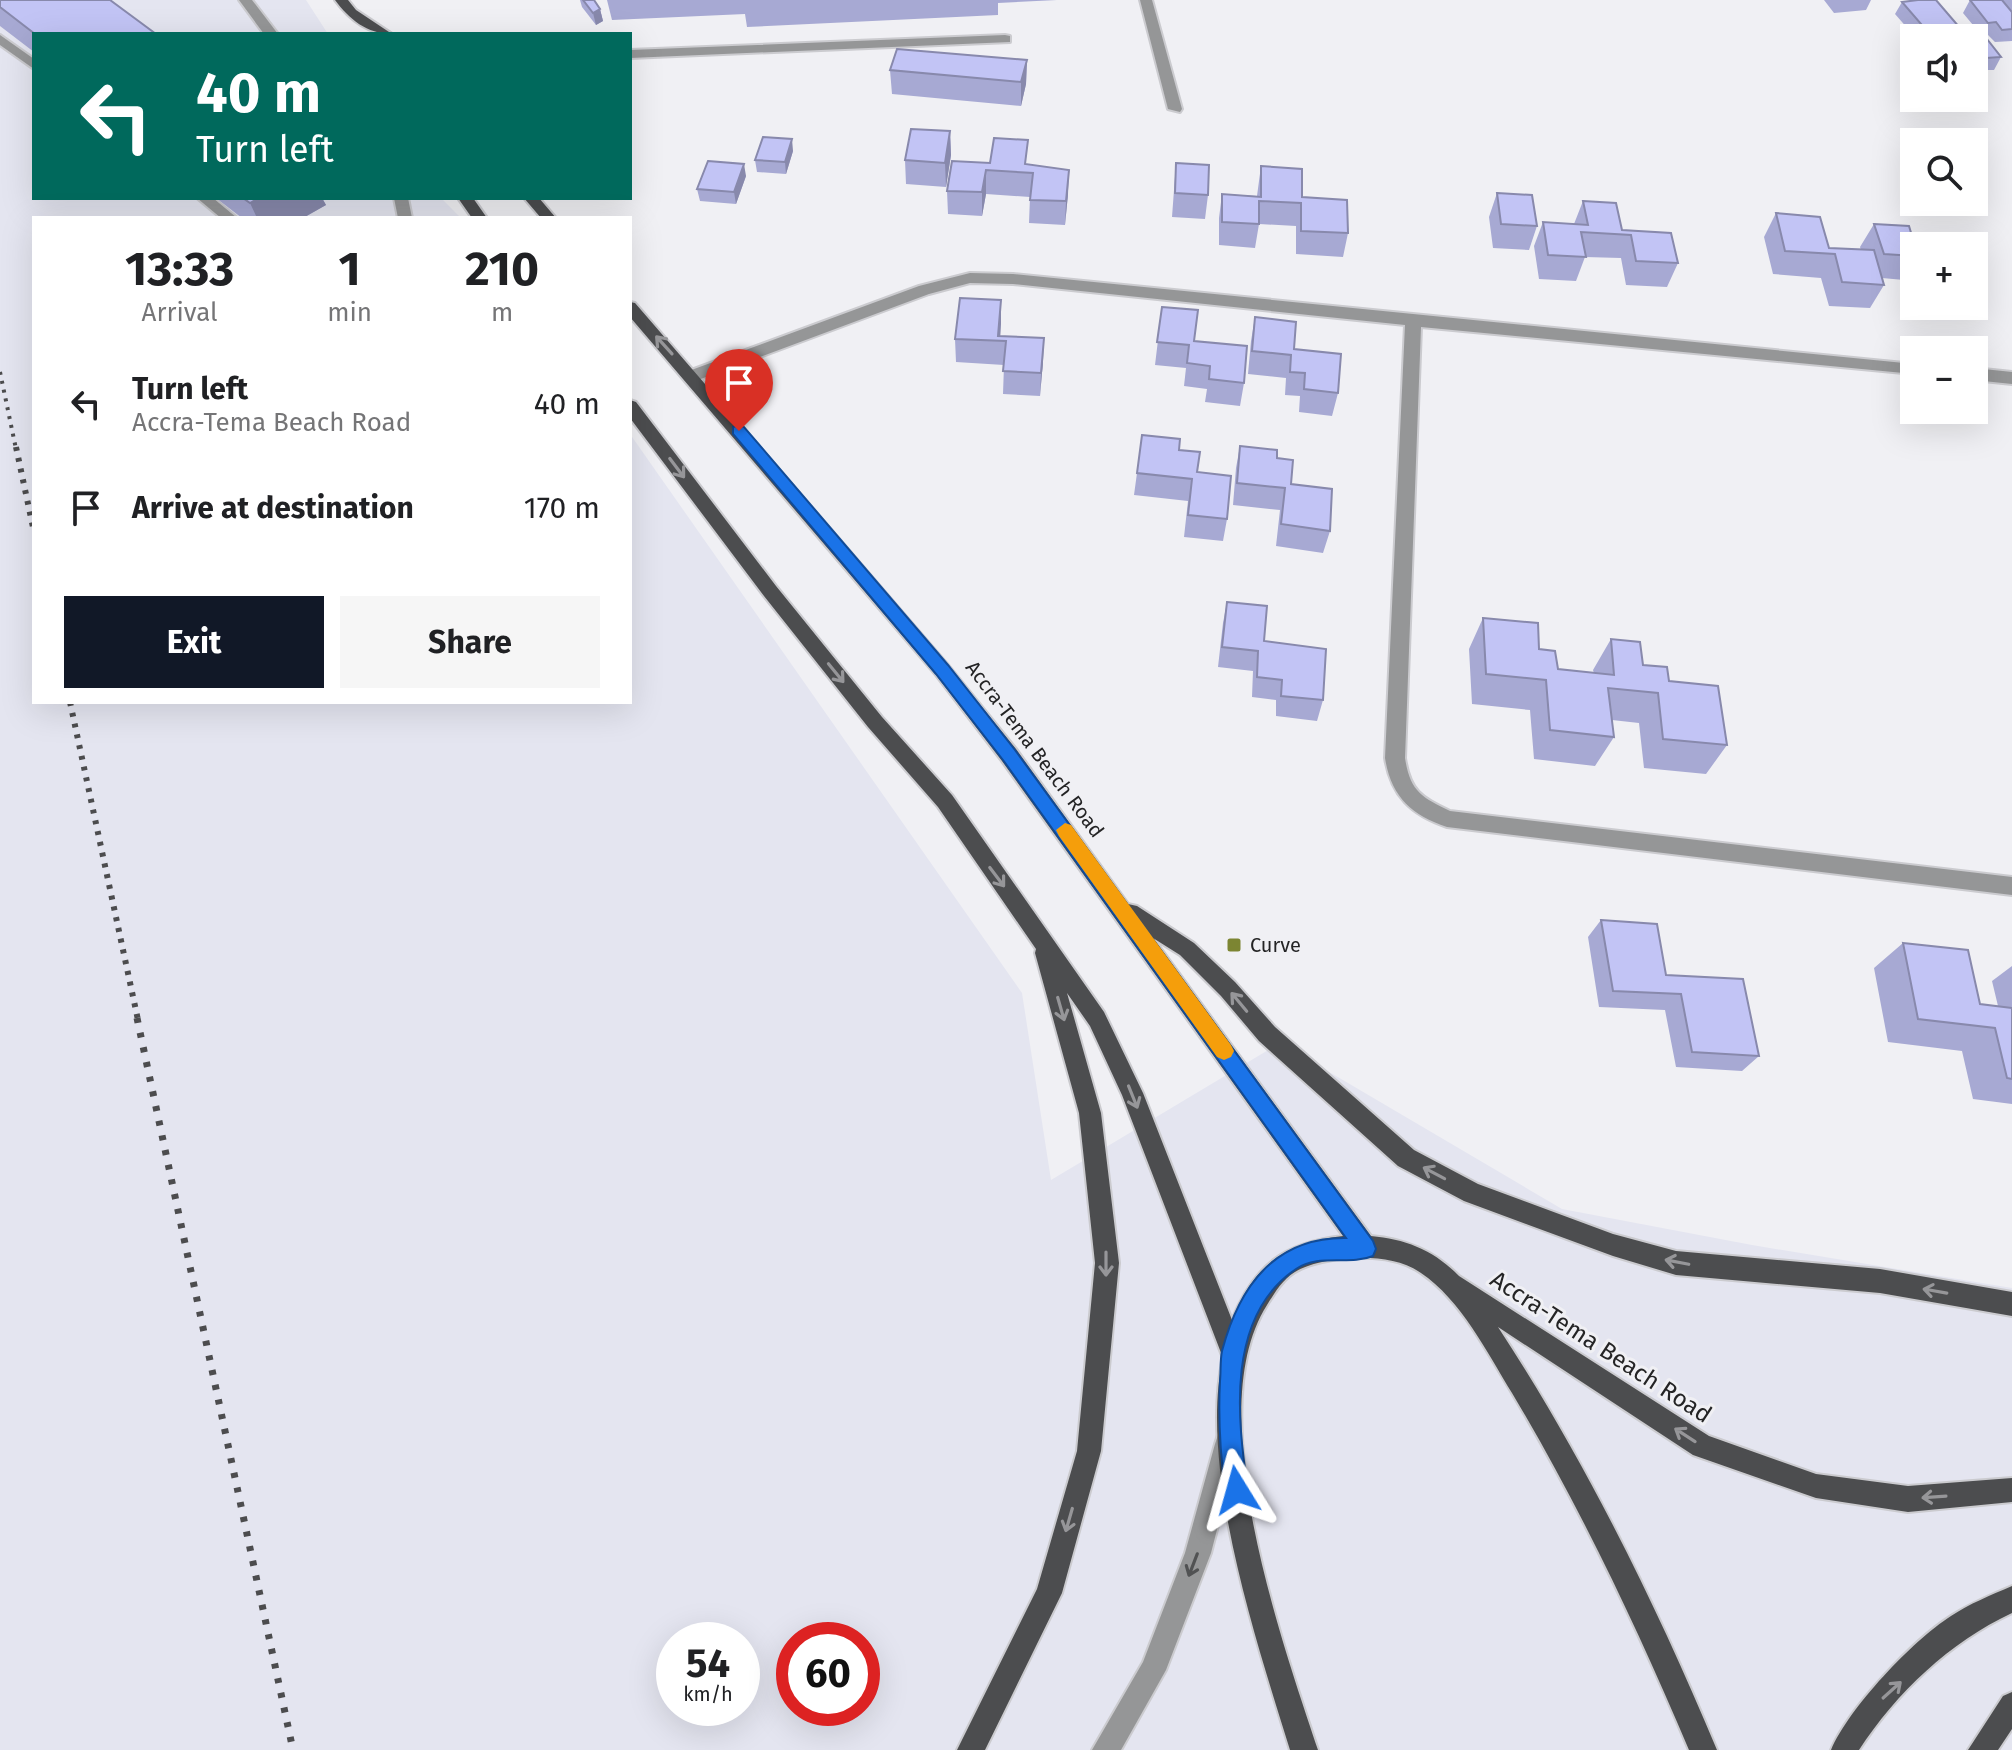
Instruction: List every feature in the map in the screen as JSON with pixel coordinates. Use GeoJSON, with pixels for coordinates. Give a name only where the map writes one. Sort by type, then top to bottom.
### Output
{"type":"FeatureCollection","features":[{"type":"Feature","properties":{"kind":"main road"},"geometry":{"type":"LineString","coordinates":[[341,0],[351,13],[382,32]]}},
{"type":"Feature","properties":{"kind":"main road"},"geometry":{"type":"LineString","coordinates":[[351,13],[354,32]]}},
{"type":"Feature","properties":{"kind":"main road"},"geometry":{"type":"LineString","coordinates":[[533,200],[547,216]]}},
{"type":"Feature","properties":{"kind":"main road","name":"Accra-Tema Beach Road"},"geometry":{"type":"LineString","coordinates":[[632,309],[942,670],[1009,755],[1366,1249]]}},
{"type":"Feature","properties":{"kind":"main road"},"geometry":{"type":"LineString","coordinates":[[632,409],[770,591],[875,722],[945,801],[1097,1019],[1132,1093],[1232,1352],[1229,1436],[1241,1518],[1267,1634],[1304,1750]]}},
{"type":"Feature","properties":{"kind":"main road"},"geometry":{"type":"LineString","coordinates":[[1119,905],[1187,949],[1228,989],[1267,1034],[1406,1158],[1472,1193],[1586,1236],[1676,1263],[1880,1281],[2012,1304]]}},
{"type":"Feature","properties":{"kind":"main road"},"geometry":{"type":"LineString","coordinates":[[971,1750],[1049,1593],[1089,1451],[1107,1263],[1090,1113],[1040,934]]}},
{"type":"Feature","properties":{"kind":"main road","name":"Accra-Tema Beach Road"},"geometry":{"type":"LineString","coordinates":[[1232,1352],[1256,1293],[1291,1259],[1329,1248],[1399,1253],[1428,1263],[1444,1278],[1702,1446],[1816,1486],[1908,1499],[2012,1490]]}},
{"type":"Feature","properties":{"kind":"main road"},"geometry":{"type":"LineString","coordinates":[[1444,1278],[1494,1341],[1567,1462],[1670,1673],[1703,1750]]}},
{"type":"Feature","properties":{"kind":"main road"},"geometry":{"type":"LineString","coordinates":[[1845,1750],[1848,1739],[1881,1700],[1952,1631],[2012,1599]]}},
{"type":"Feature","properties":{"kind":"main road"},"geometry":{"type":"LineString","coordinates":[[1982,1750],[2012,1705]]}},
{"type":"Feature","properties":{"kind":"street"},"geometry":{"type":"LineString","coordinates":[[245,0],[269,32]]}},
{"type":"Feature","properties":{"kind":"street"},"geometry":{"type":"LineString","coordinates":[[1146,0],[1175,109]]}},
{"type":"Feature","properties":{"kind":"street"},"geometry":{"type":"LineString","coordinates":[[0,39],[32,63]]}},
{"type":"Feature","properties":{"kind":"street"},"geometry":{"type":"LineString","coordinates":[[632,54],[1005,39]]}},
{"type":"Feature","properties":{"kind":"street"},"geometry":{"type":"LineString","coordinates":[[207,200],[227,216]]}},
{"type":"Feature","properties":{"kind":"street"},"geometry":{"type":"LineString","coordinates":[[692,376],[881,305],[970,278],[1013,279],[1900,368]]}},
{"type":"Feature","properties":{"kind":"street"},"geometry":{"type":"LineString","coordinates":[[1413,321],[1395,758],[1397,781],[1411,801],[1447,819],[2012,886]]}},
{"type":"Feature","properties":{"kind":"street"},"geometry":{"type":"LineString","coordinates":[[1988,375],[2012,378]]}},
{"type":"Feature","properties":{"kind":"street"},"geometry":{"type":"LineString","coordinates":[[1106,1750],[1153,1670],[1198,1553],[1229,1436]]}},
{"type":"Feature","properties":{"kind":"shaded area"},"geometry":{"type":"Polygon","coordinates":[[[0,0],[306,0],[327,32],[32,32],[32,200],[443,200],[459,216],[32,216],[32,704],[632,704],[632,437],[1022,993],[1051,1180],[1280,1043],[1562,1209],[1752,1245],[2012,1288],[2012,1750],[0,1750],[0,0]]]}},
{"type":"Feature","properties":{"kind":"building"},"geometry":{"type":"Polygon","coordinates":[[[0,0],[110,0],[153,32],[32,32],[0,7],[0,0]]]}},
{"type":"Feature","properties":{"kind":"building"},"geometry":{"type":"Polygon","coordinates":[[[583,0],[594,0],[600,9],[593,13],[583,0]]]}},
{"type":"Feature","properties":{"kind":"building"},"geometry":{"type":"Polygon","coordinates":[[[1936,0],[1957,24],[1921,24],[1902,2],[1936,0]]]}},
{"type":"Feature","properties":{"kind":"building"},"geometry":{"type":"Polygon","coordinates":[[[1970,0],[2002,0],[2012,12],[2012,29],[2002,30],[1996,22],[1988,23],[1970,0]]]}},
{"type":"Feature","properties":{"kind":"building"},"geometry":{"type":"Polygon","coordinates":[[[1988,40],[2001,57],[1988,58],[1988,40]]]}},
{"type":"Feature","properties":{"kind":"building"},"geometry":{"type":"Polygon","coordinates":[[[897,49],[1027,60],[1021,82],[890,70],[897,49]]]}},
{"type":"Feature","properties":{"kind":"building"},"geometry":{"type":"Polygon","coordinates":[[[911,129],[950,131],[945,163],[905,160],[911,129]]]}},
{"type":"Feature","properties":{"kind":"building"},"geometry":{"type":"Polygon","coordinates":[[[763,137],[792,139],[785,162],[755,160],[763,137]]]}},
{"type":"Feature","properties":{"kind":"building"},"geometry":{"type":"Polygon","coordinates":[[[994,138],[1028,140],[1025,164],[1069,170],[1066,201],[1030,200],[1033,173],[986,170],[982,192],[947,191],[952,161],[990,163],[994,138]]]}},
{"type":"Feature","properties":{"kind":"building"},"geometry":{"type":"Polygon","coordinates":[[[708,161],[744,164],[734,192],[697,189],[708,161]]]}},
{"type":"Feature","properties":{"kind":"building"},"geometry":{"type":"Polygon","coordinates":[[[1176,163],[1209,165],[1208,195],[1175,193],[1176,163]]]}},
{"type":"Feature","properties":{"kind":"building"},"geometry":{"type":"Polygon","coordinates":[[[1261,166],[1302,169],[1302,197],[1347,200],[1348,233],[1301,231],[1301,203],[1259,201],[1259,224],[1222,222],[1222,194],[1261,197],[1261,166]]]}},
{"type":"Feature","properties":{"kind":"building"},"geometry":{"type":"Polygon","coordinates":[[[1497,193],[1532,195],[1537,226],[1501,224],[1497,193]]]}},
{"type":"Feature","properties":{"kind":"building"},"geometry":{"type":"Polygon","coordinates":[[[1583,201],[1616,203],[1622,230],[1671,233],[1678,263],[1636,261],[1631,235],[1581,232],[1586,257],[1548,255],[1543,222],[1588,225],[1583,201]]]}},
{"type":"Feature","properties":{"kind":"building"},"geometry":{"type":"Polygon","coordinates":[[[1776,213],[1820,217],[1829,248],[1874,250],[1884,285],[1842,282],[1835,254],[1785,251],[1776,213]]]}},
{"type":"Feature","properties":{"kind":"building"},"geometry":{"type":"Polygon","coordinates":[[[1874,224],[1909,226],[1911,232],[1900,232],[1900,255],[1884,254],[1874,224]]]}},
{"type":"Feature","properties":{"kind":"building"},"geometry":{"type":"Polygon","coordinates":[[[960,298],[1001,300],[998,336],[1044,338],[1041,373],[1003,371],[1006,341],[955,339],[960,298]]]}},
{"type":"Feature","properties":{"kind":"building"},"geometry":{"type":"Polygon","coordinates":[[[1162,307],[1198,310],[1194,341],[1247,346],[1244,383],[1209,379],[1210,366],[1187,363],[1189,345],[1157,342],[1162,307]]]}},
{"type":"Feature","properties":{"kind":"building"},"geometry":{"type":"Polygon","coordinates":[[[1255,317],[1296,322],[1294,349],[1341,354],[1338,393],[1304,389],[1305,373],[1290,372],[1291,355],[1252,351],[1255,317]]]}},
{"type":"Feature","properties":{"kind":"building"},"geometry":{"type":"Polygon","coordinates":[[[1142,435],[1180,439],[1179,450],[1200,452],[1197,472],[1231,476],[1227,519],[1188,515],[1192,479],[1137,473],[1142,435]]]}},
{"type":"Feature","properties":{"kind":"building"},"geometry":{"type":"Polygon","coordinates":[[[1240,446],[1277,450],[1277,458],[1293,460],[1291,484],[1332,489],[1330,531],[1281,524],[1285,488],[1237,483],[1240,446]]]}},
{"type":"Feature","properties":{"kind":"building"},"geometry":{"type":"Polygon","coordinates":[[[1227,602],[1267,606],[1264,641],[1326,649],[1323,700],[1281,696],[1282,680],[1257,677],[1258,651],[1222,647],[1227,602]]]}},
{"type":"Feature","properties":{"kind":"building"},"geometry":{"type":"Polygon","coordinates":[[[1483,618],[1538,623],[1539,649],[1555,651],[1558,669],[1614,675],[1611,639],[1640,642],[1643,665],[1667,667],[1669,681],[1718,686],[1727,745],[1663,739],[1658,693],[1608,688],[1614,737],[1550,730],[1546,680],[1486,674],[1483,618]]]}},
{"type":"Feature","properties":{"kind":"building"},"geometry":{"type":"Polygon","coordinates":[[[1601,920],[1657,924],[1666,975],[1743,979],[1759,1056],[1692,1052],[1681,994],[1613,991],[1601,920]]]}},
{"type":"Feature","properties":{"kind":"building"},"geometry":{"type":"Polygon","coordinates":[[[1903,943],[1968,950],[1980,1004],[2012,1008],[2012,1079],[2007,1078],[1995,1028],[1918,1019],[1903,943]]]}},
{"type":"Feature","properties":{"kind":"railway"},"geometry":{"type":"LineString","coordinates":[[0,372],[16,449]]}},
{"type":"Feature","properties":{"kind":"railway"},"geometry":{"type":"LineString","coordinates":[[16,447],[32,523]]}},
{"type":"Feature","properties":{"kind":"railway"},"geometry":{"type":"LineString","coordinates":[[70,704],[138,1020]]}},
{"type":"Feature","properties":{"kind":"railway"},"geometry":{"type":"LineString","coordinates":[[137,1018],[293,1750]]}},
{"type":"Feature","properties":{"kind":"slow traffic"},"geometry":{"type":"LineString","coordinates":[[1065,830],[1224,1051]]}},
{"type":"Feature","properties":{"kind":"place","name":"Curve"},"geometry":{"type":"Point","coordinates":[1234,945]}},
{"type":"Feature","properties":{"kind":"route"},"geometry":{"type":"LineString","coordinates":[[739,431],[942,670],[1009,755],[1366,1249],[1329,1248],[1291,1259],[1256,1293],[1232,1352],[1229,1436],[1237,1490]]}}]}
